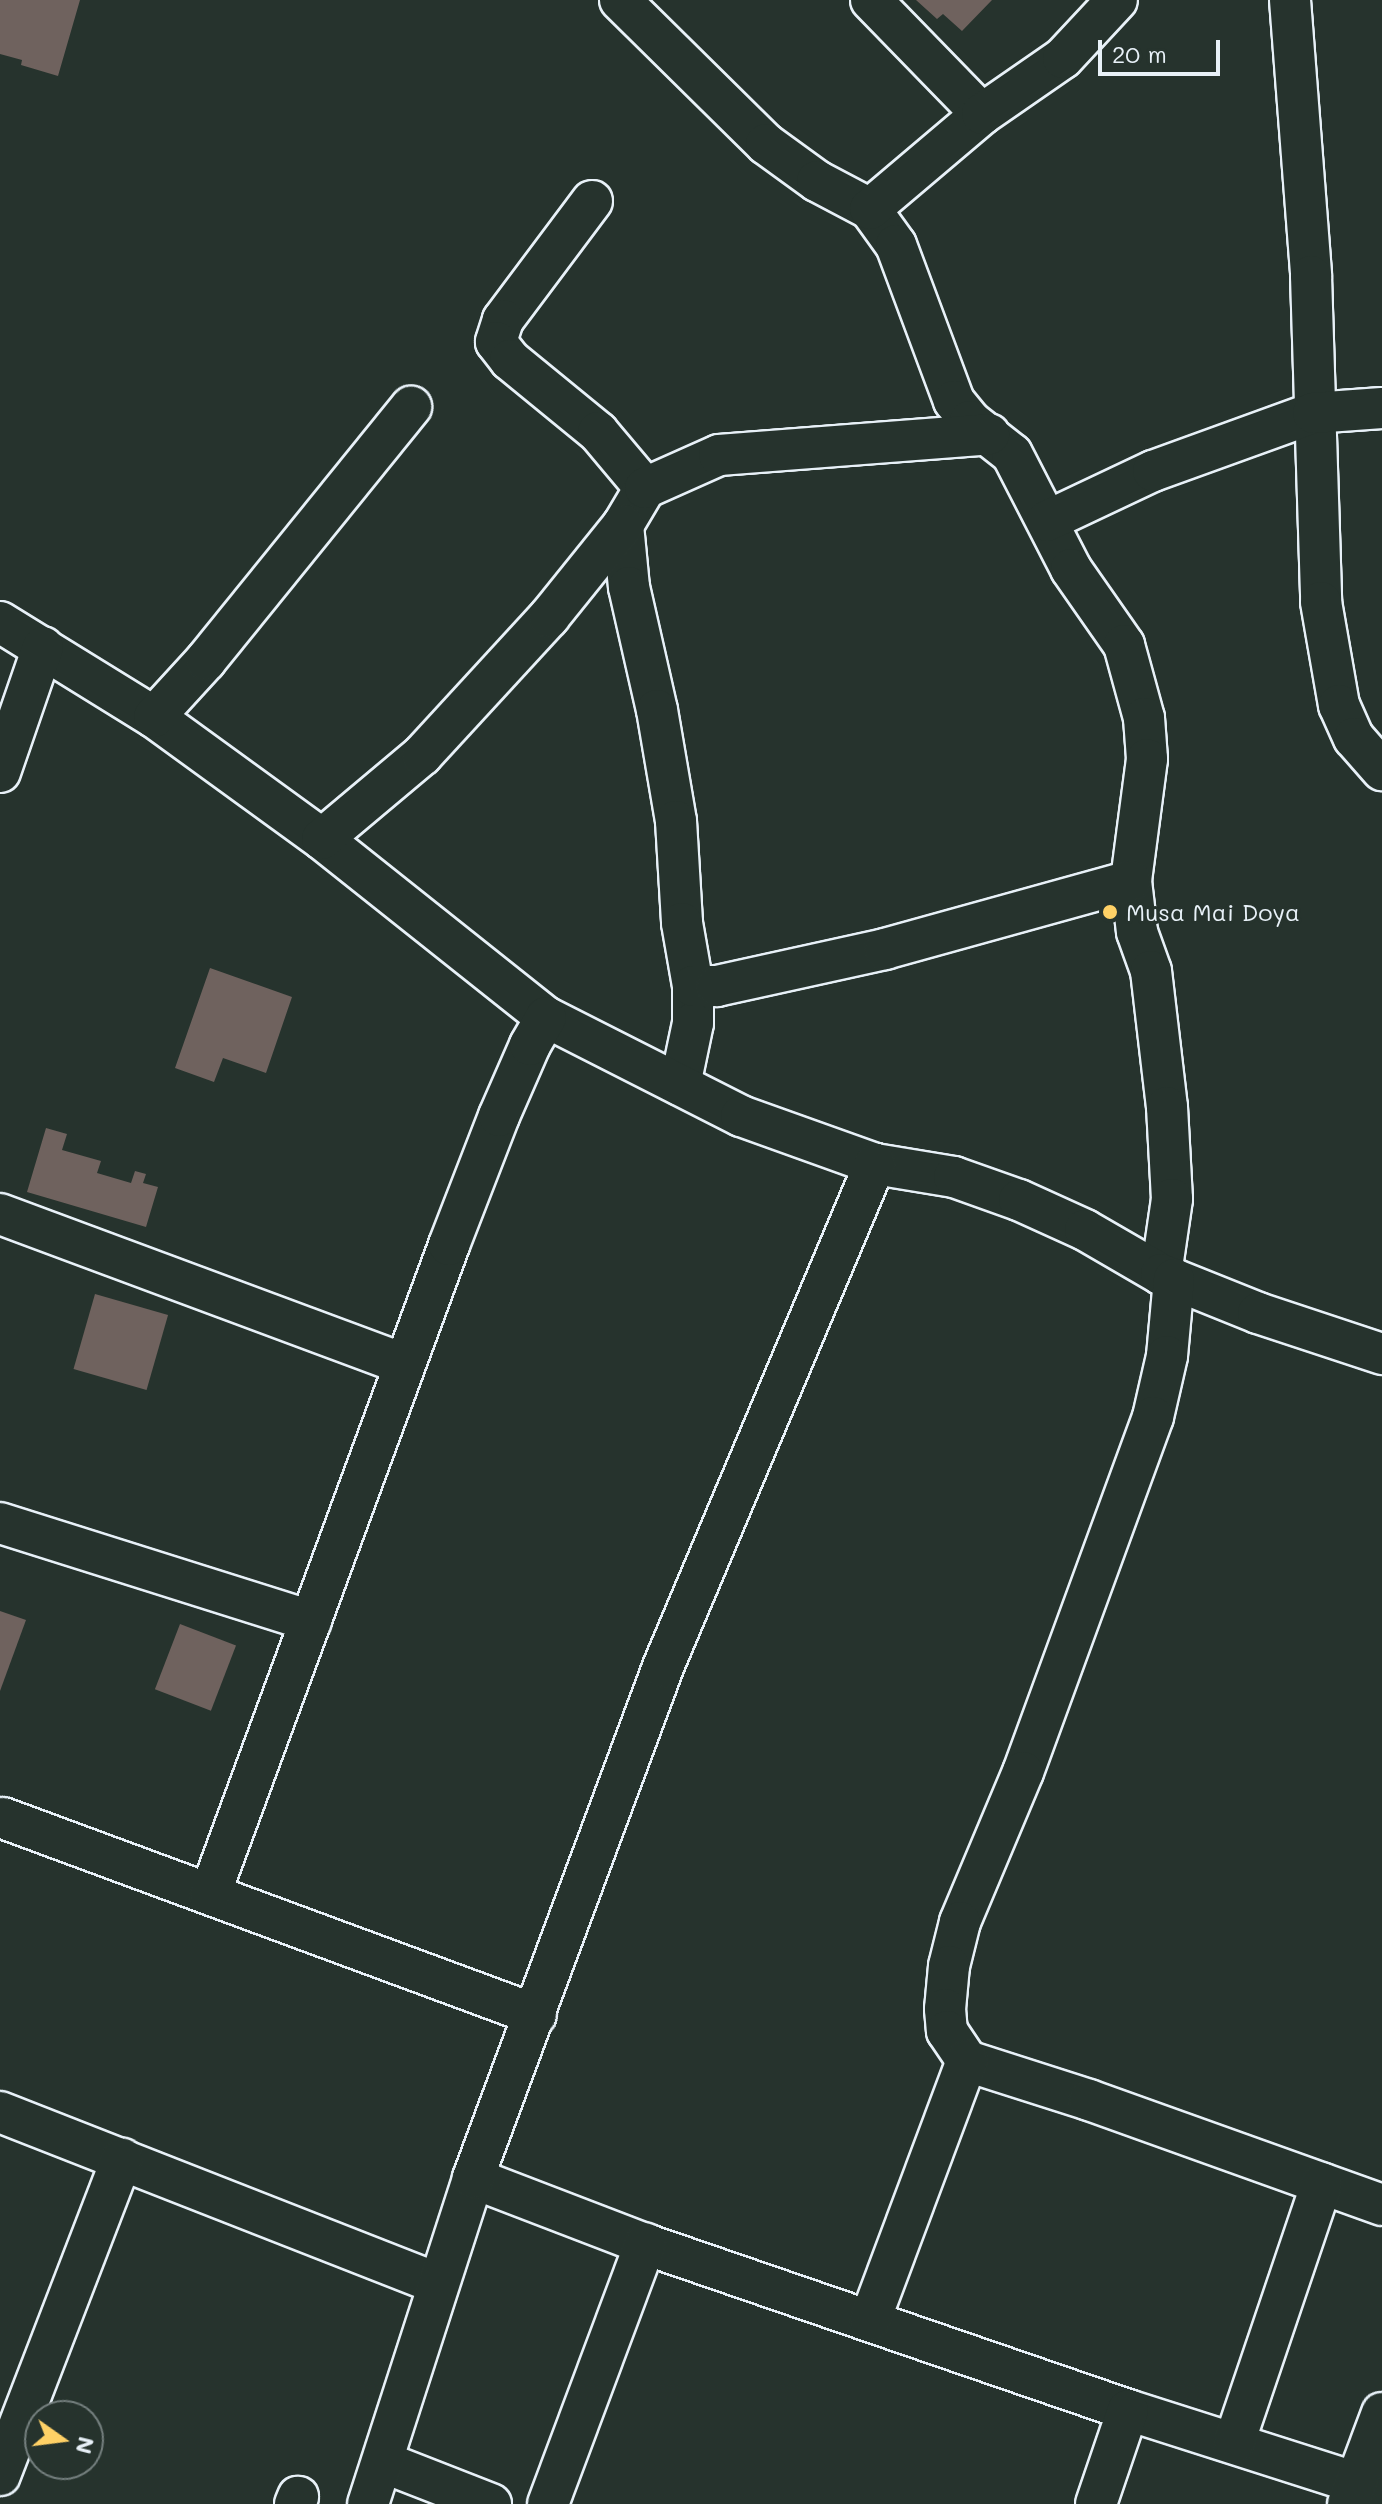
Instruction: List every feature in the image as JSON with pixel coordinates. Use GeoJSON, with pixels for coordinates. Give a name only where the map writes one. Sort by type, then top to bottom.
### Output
{"type":"FeatureCollection","features":[{"type":"Feature","properties":{"kind":"street"},"geometry":{"type":"LineString","coordinates":[[620,0],[766,144],[817,181],[870,209],[896,245],[924,312],[954,401],[970,421],[1012,454],[1071,569],[1124,645],[1144,718],[1147,759],[1131,881],[1137,932],[1151,971],[1167,1107],[1172,1199],[1167,1356],[1153,1417],[1023,1772],[960,1922],[949,1966],[945,2009],[947,2031],[967,2061],[1089,2100],[1382,2205]]}},
{"type":"Feature","properties":{"kind":"street"},"geometry":{"type":"LineString","coordinates":[[871,0],[982,114]]}},
{"type":"Feature","properties":{"kind":"street"},"geometry":{"type":"LineString","coordinates":[[870,209],[982,114],[1063,58],[1117,0]]}},
{"type":"Feature","properties":{"kind":"street"},"geometry":{"type":"LineString","coordinates":[[1290,0],[1311,276],[1321,602],[1339,705],[1354,738],[1382,770]]}},
{"type":"Feature","properties":{"kind":"street"},"geometry":{"type":"LineString","coordinates":[[592,201],[503,320],[496,342],[510,360],[598,432],[645,488]]}},
{"type":"Feature","properties":{"kind":"street"},"geometry":{"type":"LineString","coordinates":[[154,717],[206,660],[411,407]]}},
{"type":"Feature","properties":{"kind":"street"},"geometry":{"type":"LineString","coordinates":[[1047,521],[1153,471],[1313,413],[1382,408]]}},
{"type":"Feature","properties":{"kind":"street"},"geometry":{"type":"LineString","coordinates":[[322,839],[422,755],[549,617],[623,525],[645,488],[719,455],[989,434]]}},
{"type":"Feature","properties":{"kind":"street"},"geometry":{"type":"LineString","coordinates":[[623,525],[629,587],[657,710],[676,821],[682,923],[693,986],[693,1023],[680,1085]]}},
{"type":"Feature","properties":{"kind":"street"},"geometry":{"type":"LineString","coordinates":[[0,622],[154,717],[322,839],[546,1017],[741,1116],[875,1164],[954,1177],[1019,1200],[1085,1230],[1168,1277],[1258,1313],[1382,1354]]}},
{"type":"Feature","properties":{"kind":"street"},"geometry":{"type":"LineString","coordinates":[[0,772],[43,647]]}},
{"type":"Feature","properties":{"kind":"street"},"geometry":{"type":"LineString","coordinates":[[693,986],[717,986],[885,949],[1131,881]]}},
{"type":"Feature","properties":{"kind":"street"},"geometry":{"type":"LineString","coordinates":[[210,1894],[403,1364],[499,1116],[530,1045],[546,1017]]}},
{"type":"Feature","properties":{"kind":"street"},"geometry":{"type":"LineString","coordinates":[[368,2504],[436,2283],[473,2178],[663,1667],[875,1164]]}},
{"type":"Feature","properties":{"kind":"street"},"geometry":{"type":"LineString","coordinates":[[0,1214],[403,1364]]}},
{"type":"Feature","properties":{"kind":"street"},"geometry":{"type":"LineString","coordinates":[[0,1523],[311,1621]]}},
{"type":"Feature","properties":{"kind":"street"},"geometry":{"type":"LineString","coordinates":[[3,1818],[536,2015]]}},
{"type":"Feature","properties":{"kind":"street"},"geometry":{"type":"LineString","coordinates":[[870,2320],[967,2061]]}},
{"type":"Feature","properties":{"kind":"street"},"geometry":{"type":"LineString","coordinates":[[0,2112],[436,2283]]}},
{"type":"Feature","properties":{"kind":"street"},"geometry":{"type":"LineString","coordinates":[[0,2475],[10,2416],[122,2159]]}},
{"type":"Feature","properties":{"kind":"street"},"geometry":{"type":"LineString","coordinates":[[473,2178],[645,2244],[1128,2410],[1234,2443],[1362,2492],[1382,2413]]}},
{"type":"Feature","properties":{"kind":"street"},"geometry":{"type":"LineString","coordinates":[[1234,2443],[1322,2183]]}},
{"type":"Feature","properties":{"kind":"street"},"geometry":{"type":"LineString","coordinates":[[548,2504],[645,2244]]}},
{"type":"Feature","properties":{"kind":"street"},"geometry":{"type":"LineString","coordinates":[[1096,2504],[1128,2410]]}},
{"type":"Feature","properties":{"kind":"street"},"geometry":{"type":"LineString","coordinates":[[383,2462],[491,2504]]}},
{"type":"Feature","properties":{"kind":"building"},"geometry":{"type":"Polygon","coordinates":[[[0,0],[80,0],[58,76],[21,65],[22,60],[0,54],[0,0]]]}},
{"type":"Feature","properties":{"kind":"building"},"geometry":{"type":"Polygon","coordinates":[[[916,0],[992,0],[962,31],[943,14],[937,19],[916,0]]]}},
{"type":"Feature","properties":{"kind":"building"},"geometry":{"type":"Polygon","coordinates":[[[210,968],[292,997],[266,1073],[223,1058],[214,1082],[175,1068],[210,968]]]}},
{"type":"Feature","properties":{"kind":"building"},"geometry":{"type":"Polygon","coordinates":[[[46,1128],[67,1134],[62,1150],[101,1161],[97,1173],[131,1183],[135,1171],[146,1174],[143,1183],[158,1187],[146,1227],[27,1192],[46,1128]]]}},
{"type":"Feature","properties":{"kind":"building"},"geometry":{"type":"Polygon","coordinates":[[[95,1294],[168,1315],[147,1390],[74,1369],[95,1294]]]}},
{"type":"Feature","properties":{"kind":"building"},"geometry":{"type":"Polygon","coordinates":[[[0,1611],[26,1620],[0,1691],[0,1611]]]}},
{"type":"Feature","properties":{"kind":"building"},"geometry":{"type":"Polygon","coordinates":[[[180,1624],[236,1646],[211,1711],[155,1689],[180,1624]]]}},
{"type":"Feature","properties":{"kind":"place","name":"Musa Mai Doya"},"geometry":{"type":"Point","coordinates":[1110,912]}}]}
